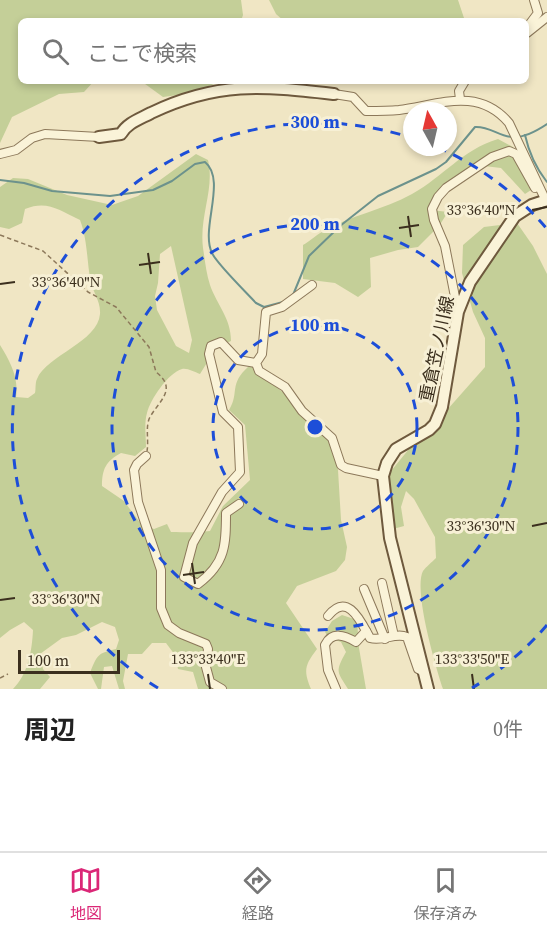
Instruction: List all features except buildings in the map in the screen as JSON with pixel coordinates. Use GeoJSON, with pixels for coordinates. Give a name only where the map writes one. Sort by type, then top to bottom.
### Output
{"type":"FeatureCollection","features":[{"type":"Feature","properties":{"kind":"main road"},"geometry":{"type":"LineString","coordinates":[[99,137],[121,134],[125,127],[159,110],[190,97],[218,90],[250,87],[334,94]]}},
{"type":"Feature","properties":{"kind":"main road","name":"重倉笠ノ川線"},"geometry":{"type":"LineString","coordinates":[[383,476],[387,463],[396,449],[429,430],[438,417],[442,407],[458,312],[470,282],[515,216],[532,205],[546,201]]}},
{"type":"Feature","properties":{"kind":"main road"},"geometry":{"type":"LineString","coordinates":[[383,476],[390,538],[428,689]]}},
{"type":"Feature","properties":{"kind":"street"},"geometry":{"type":"LineString","coordinates":[[529,26],[538,13],[534,0]]}},
{"type":"Feature","properties":{"kind":"street"},"geometry":{"type":"LineString","coordinates":[[529,29],[547,17]]}},
{"type":"Feature","properties":{"kind":"street"},"geometry":{"type":"LineString","coordinates":[[460,99],[459,91],[463,84]]}},
{"type":"Feature","properties":{"kind":"street"},"geometry":{"type":"LineString","coordinates":[[334,94],[353,98],[366,111],[397,110],[460,99],[475,101],[504,116],[515,133],[546,201]]}},
{"type":"Feature","properties":{"kind":"street"},"geometry":{"type":"LineString","coordinates":[[0,154],[15,150],[32,138],[45,134],[99,137]]}},
{"type":"Feature","properties":{"kind":"street"},"geometry":{"type":"LineString","coordinates":[[458,312],[445,246],[432,209],[438,197],[446,188],[492,157],[509,152],[516,154],[536,191],[546,201]]}},
{"type":"Feature","properties":{"kind":"street"},"geometry":{"type":"LineString","coordinates":[[256,363],[262,354],[266,312],[282,307],[312,285]]}},
{"type":"Feature","properties":{"kind":"street"},"geometry":{"type":"LineString","coordinates":[[239,504],[226,513],[225,552],[208,576],[198,584],[183,577],[193,543],[222,492],[240,472],[238,427],[223,412],[209,354],[211,346],[221,342],[238,360],[256,363]]}},
{"type":"Feature","properties":{"kind":"street"},"geometry":{"type":"LineString","coordinates":[[256,363],[259,371],[285,387],[302,411],[332,438],[341,465],[383,476]]}},
{"type":"Feature","properties":{"kind":"street"},"geometry":{"type":"LineString","coordinates":[[146,456],[134,470],[138,502],[161,570],[161,608],[168,625],[179,633],[206,644],[208,649],[206,667],[210,682],[222,689]]}},
{"type":"Feature","properties":{"kind":"street"},"geometry":{"type":"LineString","coordinates":[[382,583],[394,636]]}},
{"type":"Feature","properties":{"kind":"street"},"geometry":{"type":"LineString","coordinates":[[364,589],[385,639]]}},
{"type":"Feature","properties":{"kind":"street"},"geometry":{"type":"LineString","coordinates":[[328,616],[333,610],[347,607],[356,612],[370,638],[375,640],[403,635],[407,637],[418,669],[424,672]]}},
{"type":"Feature","properties":{"kind":"street"},"geometry":{"type":"LineString","coordinates":[[336,689],[328,670],[326,642],[331,637],[339,635],[356,642],[366,631]]}},
{"type":"Feature","properties":{"kind":"path"},"geometry":{"type":"LineString","coordinates":[[0,235],[43,251],[88,292],[116,307],[149,347],[156,372],[163,378],[165,384],[165,396],[149,418],[146,456]]}},
{"type":"Feature","properties":{"kind":"path"},"geometry":{"type":"LineString","coordinates":[[0,678],[8,674]]}},
{"type":"Feature","properties":{"kind":"green space"},"geometry":{"type":"Polygon","coordinates":[[[0,0],[241,0],[242,18],[18,18],[18,84],[91,84],[84,92],[59,94],[12,117],[0,143],[0,0]]]}},
{"type":"Feature","properties":{"kind":"green space"},"geometry":{"type":"Polygon","coordinates":[[[269,0],[458,0],[464,18],[281,18],[269,0]]]}},
{"type":"Feature","properties":{"kind":"green space"},"geometry":{"type":"Polygon","coordinates":[[[145,84],[214,84],[192,93],[163,97],[145,84]]]}},
{"type":"Feature","properties":{"kind":"green space"},"geometry":{"type":"Polygon","coordinates":[[[498,139],[513,147],[531,190],[525,194],[501,168],[484,166],[447,186],[431,210],[448,212],[439,226],[418,247],[370,258],[371,287],[358,297],[335,283],[303,279],[303,245],[333,226],[412,194],[463,156],[498,139]]]}},
{"type":"Feature","properties":{"kind":"green space"},"geometry":{"type":"Polygon","coordinates":[[[196,154],[208,160],[210,181],[203,225],[203,248],[210,285],[229,325],[231,341],[216,348],[200,374],[182,369],[166,381],[156,394],[147,413],[146,447],[135,456],[121,453],[108,462],[104,470],[102,486],[124,501],[141,524],[154,529],[167,524],[171,532],[210,531],[223,506],[250,480],[245,425],[229,410],[236,384],[243,373],[249,366],[263,369],[273,384],[293,401],[331,442],[338,470],[341,520],[347,547],[345,560],[336,571],[297,586],[286,603],[317,649],[306,668],[311,689],[198,689],[193,672],[178,669],[175,655],[166,643],[152,643],[142,654],[128,654],[123,681],[125,689],[119,689],[112,666],[104,667],[101,689],[98,689],[90,673],[92,667],[99,656],[116,649],[119,640],[115,627],[102,622],[76,635],[62,638],[40,654],[43,669],[50,677],[40,689],[13,689],[28,662],[33,630],[24,622],[0,638],[0,345],[15,376],[16,397],[28,398],[35,393],[36,381],[42,370],[91,333],[97,324],[100,309],[90,279],[80,220],[53,207],[33,206],[25,209],[22,223],[9,229],[0,227],[0,187],[13,178],[28,179],[67,195],[112,205],[138,196],[196,154]],[[171,246],[160,254],[155,296],[157,310],[176,346],[189,353],[192,340],[171,246]]]}},
{"type":"Feature","properties":{"kind":"green space"},"geometry":{"type":"Polygon","coordinates":[[[517,223],[533,246],[547,274],[547,689],[443,689],[427,629],[421,594],[423,571],[436,558],[435,537],[414,499],[406,491],[401,507],[404,526],[393,529],[385,499],[391,471],[409,449],[432,435],[447,410],[485,367],[485,338],[473,312],[462,273],[463,245],[484,227],[517,223]]]}},
{"type":"Feature","properties":{"kind":"green space"},"geometry":{"type":"Polygon","coordinates":[[[342,615],[357,620],[366,689],[348,689],[339,671],[346,652],[341,642],[329,638],[325,632],[332,621],[342,615]]]}},
{"type":"Feature","properties":{"kind":"waterway"},"geometry":{"type":"LineString","coordinates":[[293,295],[309,256],[340,226],[378,196],[446,162],[475,127],[516,137],[547,124]]}},
{"type":"Feature","properties":{"kind":"waterway"},"geometry":{"type":"LineString","coordinates":[[525,135],[533,160],[547,182]]}},
{"type":"Feature","properties":{"kind":"waterway"},"geometry":{"type":"LineString","coordinates":[[0,180],[24,183],[52,191],[110,196],[153,190],[172,181],[195,164],[205,162],[214,180],[209,231],[212,253],[225,271],[256,303],[264,307],[283,302]]}}]}
